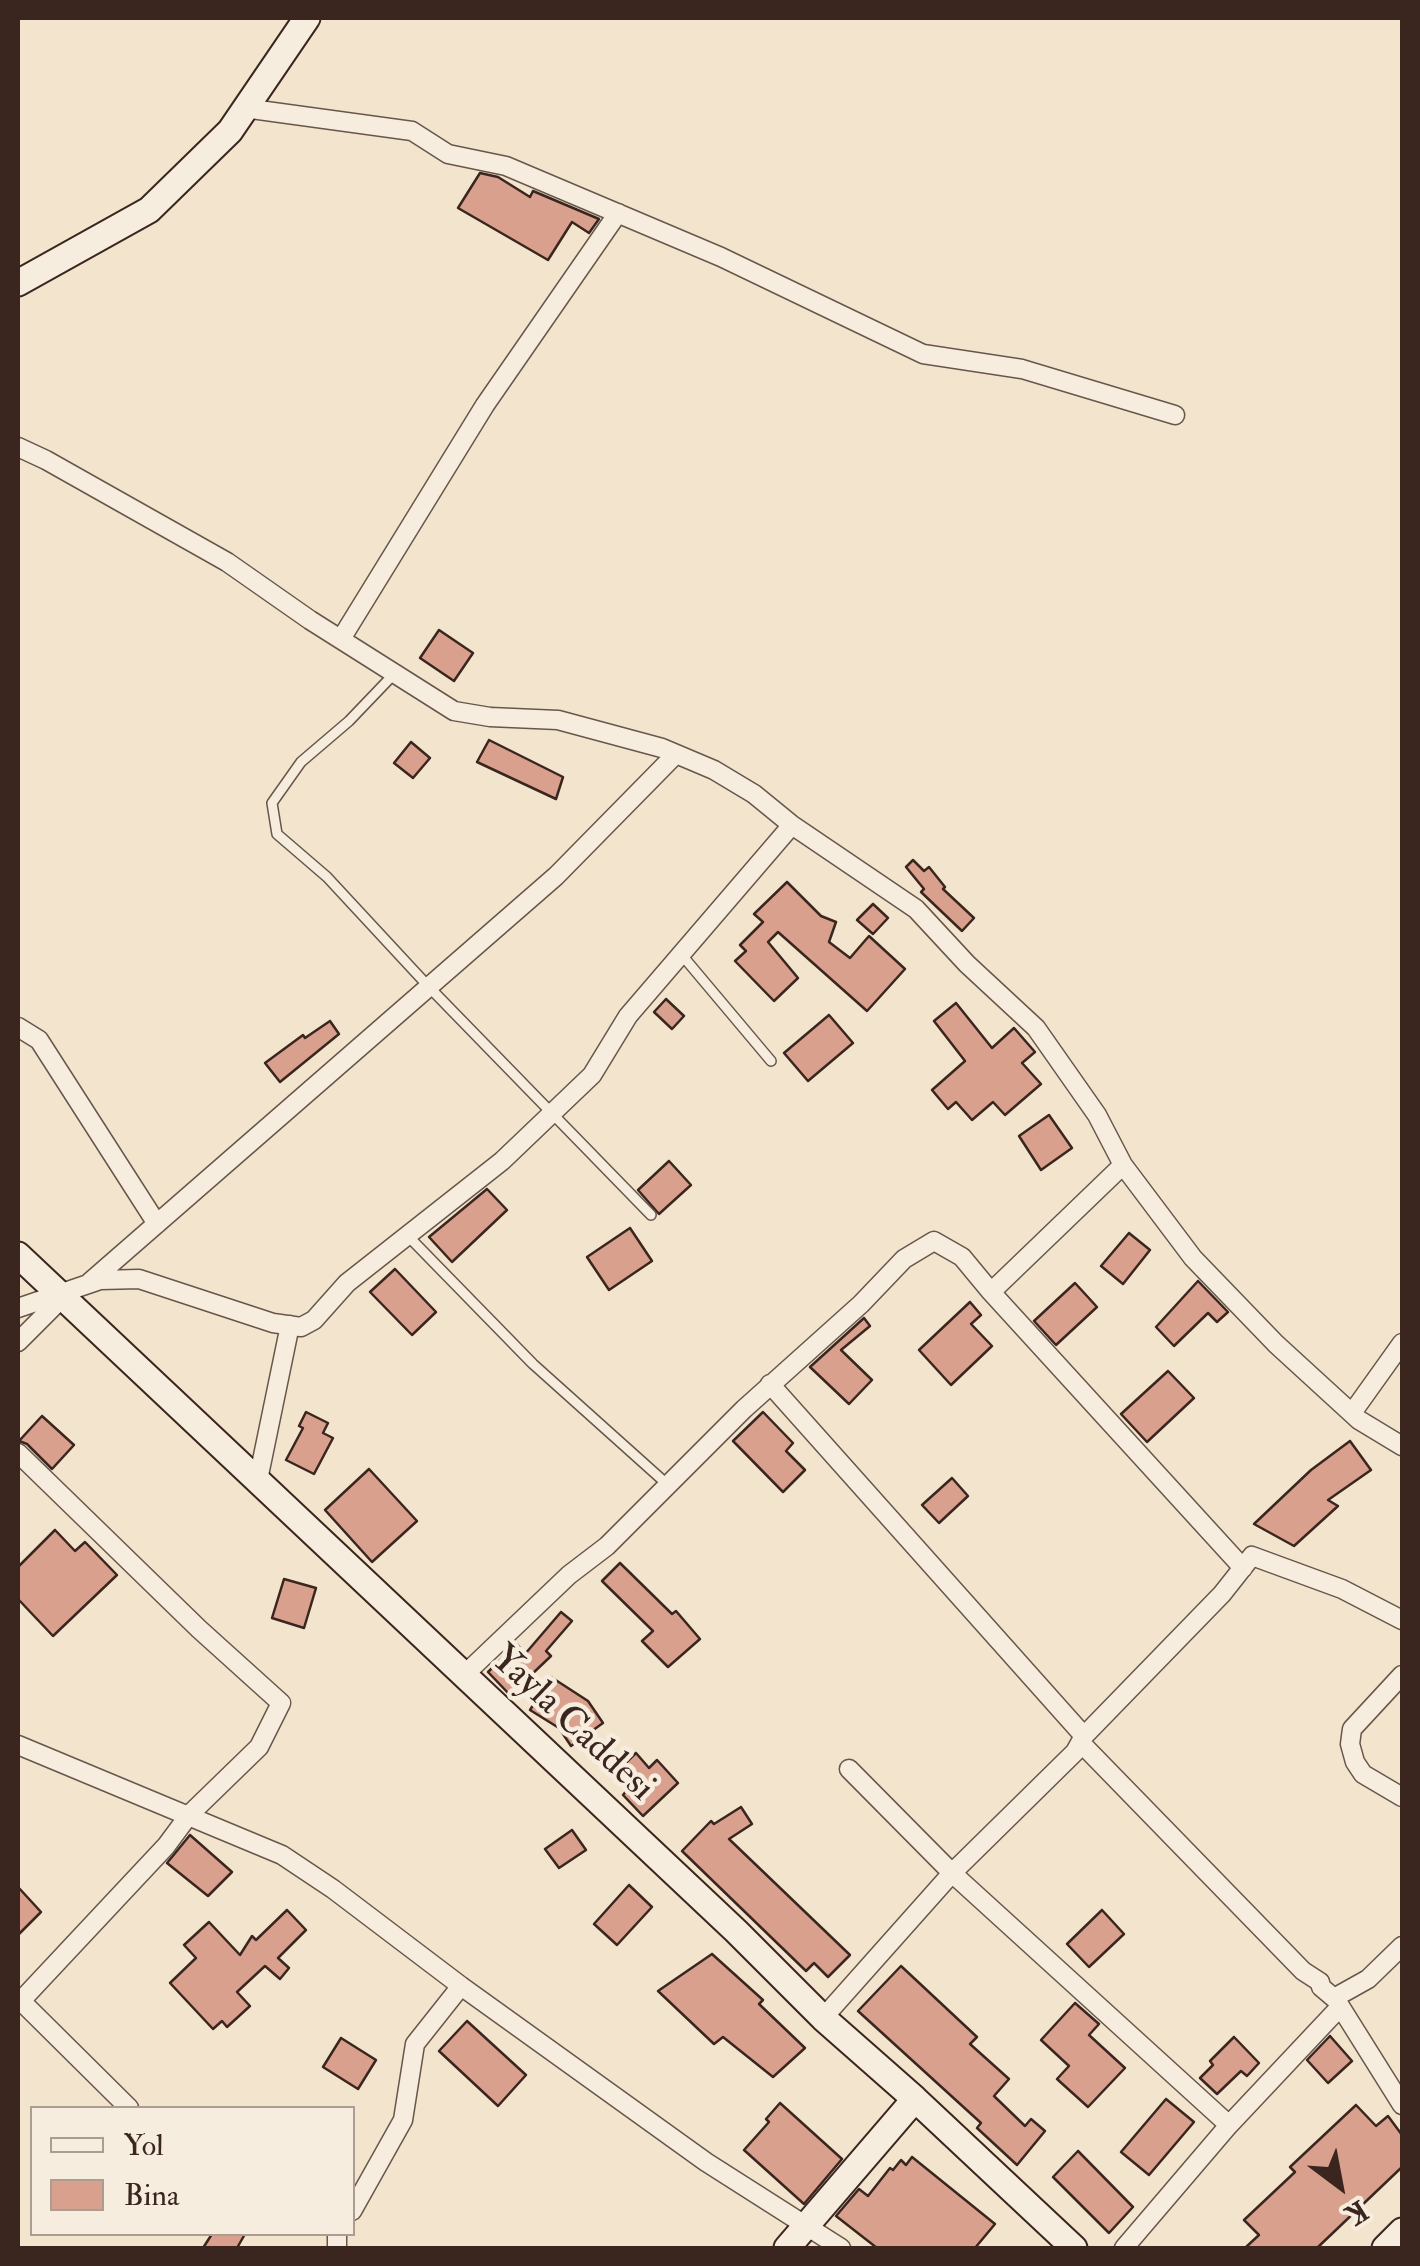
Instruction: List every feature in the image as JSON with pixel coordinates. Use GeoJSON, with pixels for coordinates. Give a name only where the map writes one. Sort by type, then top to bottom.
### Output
{"type":"FeatureCollection","features":[{"type":"Feature","properties":{"kind":"street"},"geometry":{"type":"LineString","coordinates":[[18,283],[149,210],[230,131],[307,18]]}},
{"type":"Feature","properties":{"kind":"street"},"geometry":{"type":"LineString","coordinates":[[244,108],[412,131],[448,154],[506,166],[618,213],[923,354],[1022,369],[1175,415]]}},
{"type":"Feature","properties":{"kind":"street"},"geometry":{"type":"LineString","coordinates":[[341,639],[485,405],[618,213]]}},
{"type":"Feature","properties":{"kind":"street"},"geometry":{"type":"LineString","coordinates":[[18,448],[61,468],[227,562],[454,711],[558,720],[624,735],[714,770],[916,908],[966,964],[1036,1028],[1097,1114],[1124,1165],[1192,1258],[1276,1344],[1352,1413],[1402,1446]]}},
{"type":"Feature","properties":{"kind":"street"},"geometry":{"type":"LineString","coordinates":[[18,1308],[89,1283],[556,876],[676,754]]}},
{"type":"Feature","properties":{"kind":"street"},"geometry":{"type":"LineString","coordinates":[[89,1283],[139,1280],[273,1323],[301,1327],[314,1320],[347,1283],[502,1161],[592,1075],[628,1016],[792,824]]}},
{"type":"Feature","properties":{"kind":"street"},"geometry":{"type":"LineString","coordinates":[[18,1027],[39,1040],[157,1224]]}},
{"type":"Feature","properties":{"kind":"street"},"geometry":{"type":"LineString","coordinates":[[991,1292],[1124,1165]]}},
{"type":"Feature","properties":{"kind":"street"},"geometry":{"type":"LineString","coordinates":[[463,1676],[569,1575],[607,1546],[770,1384],[861,1304],[904,1259],[934,1241],[962,1257],[1243,1568]]}},
{"type":"Feature","properties":{"kind":"street","name":"Yayla Caddesi"},"geometry":{"type":"LineString","coordinates":[[18,1255],[736,1930],[823,2018],[1074,2248]]}},
{"type":"Feature","properties":{"kind":"street"},"geometry":{"type":"LineString","coordinates":[[18,1342],[59,1296]]}},
{"type":"Feature","properties":{"kind":"street"},"geometry":{"type":"LineString","coordinates":[[258,1480],[290,1325]]}},
{"type":"Feature","properties":{"kind":"street"},"geometry":{"type":"LineString","coordinates":[[1352,1413],[1402,1343]]}},
{"type":"Feature","properties":{"kind":"street"},"geometry":{"type":"LineString","coordinates":[[770,1384],[1082,1740],[1304,1971],[1320,1982],[1337,2002],[1402,2105]]}},
{"type":"Feature","properties":{"kind":"street"},"geometry":{"type":"LineString","coordinates":[[18,1452],[199,1629],[281,1703],[258,1748],[189,1816],[166,1846],[19,2003],[127,2106]]}},
{"type":"Feature","properties":{"kind":"street"},"geometry":{"type":"LineString","coordinates":[[823,2018],[952,1874],[1222,1594],[1252,1556],[1342,1589],[1402,1620]]}},
{"type":"Feature","properties":{"kind":"street"},"geometry":{"type":"LineString","coordinates":[[1402,1674],[1352,1729],[1350,1744],[1363,1774],[1402,1797]]}},
{"type":"Feature","properties":{"kind":"street"},"geometry":{"type":"LineString","coordinates":[[18,1745],[282,1855],[805,2228],[841,2248]]}},
{"type":"Feature","properties":{"kind":"street"},"geometry":{"type":"LineString","coordinates":[[849,1769],[952,1874],[1228,2126]]}},
{"type":"Feature","properties":{"kind":"street"},"geometry":{"type":"LineString","coordinates":[[1124,2248],[1337,2002],[1368,1980],[1402,1946]]}},
{"type":"Feature","properties":{"kind":"street"},"geometry":{"type":"LineString","coordinates":[[355,2207],[403,2120],[415,2044],[461,1986]]}},
{"type":"Feature","properties":{"kind":"street"},"geometry":{"type":"LineString","coordinates":[[787,2248],[915,2099]]}},
{"type":"Feature","properties":{"kind":"street"},"geometry":{"type":"LineString","coordinates":[[1385,2248],[1402,2232]]}},
{"type":"Feature","properties":{"kind":"lane"},"geometry":{"type":"LineString","coordinates":[[396,672],[349,721],[301,762],[272,803],[277,834],[327,876],[651,1216]]}},
{"type":"Feature","properties":{"kind":"lane"},"geometry":{"type":"LineString","coordinates":[[681,954],[772,1061]]}},
{"type":"Feature","properties":{"kind":"lane"},"geometry":{"type":"LineString","coordinates":[[406,1235],[533,1364],[668,1485]]}},
{"type":"Feature","properties":{"kind":"building"},"geometry":{"type":"Polygon","coordinates":[[[480,173],[498,177],[530,197],[533,191],[599,219],[589,233],[572,222],[548,260],[458,208],[480,173]]]}},
{"type":"Feature","properties":{"kind":"building"},"geometry":{"type":"Polygon","coordinates":[[[439,630],[473,653],[454,681],[420,658],[439,630]]]}},
{"type":"Feature","properties":{"kind":"building"},"geometry":{"type":"Polygon","coordinates":[[[489,740],[563,777],[556,799],[477,762],[489,740]]]}},
{"type":"Feature","properties":{"kind":"building"},"geometry":{"type":"Polygon","coordinates":[[[411,742],[430,758],[413,778],[394,763],[411,742]]]}},
{"type":"Feature","properties":{"kind":"building"},"geometry":{"type":"Polygon","coordinates":[[[913,860],[924,871],[929,867],[943,889],[974,918],[962,931],[921,892],[924,889],[906,867],[913,860]]]}},
{"type":"Feature","properties":{"kind":"building"},"geometry":{"type":"Polygon","coordinates":[[[787,882],[821,916],[836,922],[829,942],[850,958],[869,936],[905,969],[867,1011],[778,932],[768,942],[798,978],[774,1001],[735,961],[746,951],[740,945],[763,922],[754,914],[787,882]]]}},
{"type":"Feature","properties":{"kind":"building"},"geometry":{"type":"Polygon","coordinates":[[[873,904],[888,918],[873,934],[857,920],[873,904]]]}},
{"type":"Feature","properties":{"kind":"building"},"geometry":{"type":"Polygon","coordinates":[[[666,999],[684,1016],[672,1029],[654,1012],[666,999]]]}},
{"type":"Feature","properties":{"kind":"building"},"geometry":{"type":"Polygon","coordinates":[[[956,1003],[992,1048],[1014,1028],[1035,1052],[1022,1063],[1041,1084],[1005,1115],[993,1102],[972,1120],[956,1102],[948,1109],[932,1090],[965,1061],[934,1021],[956,1003]]]}},
{"type":"Feature","properties":{"kind":"building"},"geometry":{"type":"Polygon","coordinates":[[[829,1015],[853,1043],[808,1081],[784,1053],[829,1015]]]}},
{"type":"Feature","properties":{"kind":"building"},"geometry":{"type":"Polygon","coordinates":[[[330,1021],[339,1034],[280,1082],[265,1063],[330,1021]]]}},
{"type":"Feature","properties":{"kind":"building"},"geometry":{"type":"Polygon","coordinates":[[[1049,1115],[1072,1148],[1041,1170],[1019,1136],[1049,1115]]]}},
{"type":"Feature","properties":{"kind":"building"},"geometry":{"type":"Polygon","coordinates":[[[669,1161],[691,1185],[659,1214],[638,1190],[669,1161]]]}},
{"type":"Feature","properties":{"kind":"building"},"geometry":{"type":"Polygon","coordinates":[[[487,1189],[507,1210],[452,1262],[429,1237],[487,1189]]]}},
{"type":"Feature","properties":{"kind":"building"},"geometry":{"type":"Polygon","coordinates":[[[630,1228],[652,1261],[609,1290],[587,1257],[630,1228]]]}},
{"type":"Feature","properties":{"kind":"building"},"geometry":{"type":"Polygon","coordinates":[[[1129,1233],[1150,1250],[1123,1284],[1101,1266],[1129,1233]]]}},
{"type":"Feature","properties":{"kind":"building"},"geometry":{"type":"Polygon","coordinates":[[[395,1269],[436,1312],[412,1335],[370,1292],[395,1269]]]}},
{"type":"Feature","properties":{"kind":"building"},"geometry":{"type":"Polygon","coordinates":[[[1198,1281],[1228,1312],[1217,1322],[1208,1313],[1174,1346],[1156,1327],[1198,1281]]]}},
{"type":"Feature","properties":{"kind":"building"},"geometry":{"type":"Polygon","coordinates":[[[1075,1283],[1097,1307],[1056,1345],[1034,1321],[1075,1283]]]}},
{"type":"Feature","properties":{"kind":"building"},"geometry":{"type":"Polygon","coordinates":[[[970,1302],[981,1315],[971,1324],[992,1346],[951,1385],[919,1350],[970,1302]]]}},
{"type":"Feature","properties":{"kind":"building"},"geometry":{"type":"Polygon","coordinates":[[[864,1318],[870,1326],[841,1350],[872,1380],[849,1404],[810,1367],[864,1318]]]}},
{"type":"Feature","properties":{"kind":"building"},"geometry":{"type":"Polygon","coordinates":[[[1168,1371],[1194,1398],[1147,1442],[1121,1414],[1168,1371]]]}},
{"type":"Feature","properties":{"kind":"building"},"geometry":{"type":"Polygon","coordinates":[[[306,1412],[328,1423],[323,1433],[333,1438],[314,1474],[286,1460],[303,1428],[299,1426],[306,1412]]]}},
{"type":"Feature","properties":{"kind":"building"},"geometry":{"type":"Polygon","coordinates":[[[763,1412],[793,1443],[786,1451],[805,1470],[783,1492],[733,1441],[763,1412]]]}},
{"type":"Feature","properties":{"kind":"building"},"geometry":{"type":"Polygon","coordinates":[[[42,1416],[74,1445],[52,1469],[19,1441],[42,1416]]]}},
{"type":"Feature","properties":{"kind":"building"},"geometry":{"type":"Polygon","coordinates":[[[1350,1441],[1371,1470],[1328,1500],[1338,1506],[1294,1546],[1254,1524],[1311,1470],[1350,1441]]]}},
{"type":"Feature","properties":{"kind":"building"},"geometry":{"type":"Polygon","coordinates":[[[369,1469],[417,1521],[372,1562],[325,1510],[369,1469]]]}},
{"type":"Feature","properties":{"kind":"building"},"geometry":{"type":"Polygon","coordinates":[[[952,1478],[968,1496],[939,1523],[922,1505],[952,1478]]]}},
{"type":"Feature","properties":{"kind":"building"},"geometry":{"type":"Polygon","coordinates":[[[55,1530],[75,1551],[85,1542],[117,1575],[53,1636],[18,1599],[18,1567],[55,1530]]]}},
{"type":"Feature","properties":{"kind":"building"},"geometry":{"type":"Polygon","coordinates":[[[620,1563],[672,1614],[676,1611],[700,1639],[668,1667],[642,1641],[653,1631],[602,1581],[620,1563]]]}},
{"type":"Feature","properties":{"kind":"building"},"geometry":{"type":"Polygon","coordinates":[[[284,1579],[316,1588],[304,1628],[272,1618],[284,1579]]]}},
{"type":"Feature","properties":{"kind":"building"},"geometry":{"type":"Polygon","coordinates":[[[561,1612],[572,1621],[546,1651],[551,1656],[510,1695],[488,1672],[517,1644],[525,1654],[561,1612]]]}},
{"type":"Feature","properties":{"kind":"building"},"geometry":{"type":"Polygon","coordinates":[[[551,1677],[588,1701],[603,1723],[571,1746],[559,1728],[530,1710],[551,1677]]]}},
{"type":"Feature","properties":{"kind":"building"},"geometry":{"type":"Polygon","coordinates":[[[636,1753],[649,1768],[657,1760],[678,1783],[643,1816],[623,1795],[627,1790],[613,1775],[636,1753]]]}},
{"type":"Feature","properties":{"kind":"building"},"geometry":{"type":"Polygon","coordinates":[[[741,1807],[752,1824],[729,1839],[850,1955],[828,1977],[814,1963],[806,1971],[682,1851],[711,1821],[714,1824],[741,1807]]]}},
{"type":"Feature","properties":{"kind":"building"},"geometry":{"type":"Polygon","coordinates":[[[572,1830],[586,1850],[559,1868],[545,1849],[572,1830]]]}},
{"type":"Feature","properties":{"kind":"building"},"geometry":{"type":"Polygon","coordinates":[[[190,1835],[232,1872],[208,1896],[167,1863],[190,1835]]]}},
{"type":"Feature","properties":{"kind":"building"},"geometry":{"type":"Polygon","coordinates":[[[629,1885],[652,1907],[617,1945],[594,1924],[629,1885]]]}},
{"type":"Feature","properties":{"kind":"building"},"geometry":{"type":"Polygon","coordinates":[[[18,1887],[41,1912],[18,1935],[18,1887]]]}},
{"type":"Feature","properties":{"kind":"building"},"geometry":{"type":"Polygon","coordinates":[[[287,1910],[306,1930],[278,1958],[289,1968],[280,1979],[265,1966],[237,1992],[250,2006],[227,2027],[222,2021],[213,2029],[170,1983],[196,1958],[184,1945],[209,1922],[240,1955],[252,1936],[256,1940],[287,1910]]]}},
{"type":"Feature","properties":{"kind":"building"},"geometry":{"type":"Polygon","coordinates":[[[1102,1910],[1124,1934],[1089,1967],[1067,1944],[1102,1910]]]}},
{"type":"Feature","properties":{"kind":"building"},"geometry":{"type":"Polygon","coordinates":[[[712,1954],[763,2000],[759,2004],[805,2048],[773,2077],[723,2037],[714,2044],[658,1991],[712,1954]]]}},
{"type":"Feature","properties":{"kind":"building"},"geometry":{"type":"Polygon","coordinates":[[[901,1966],[977,2037],[970,2044],[1009,2079],[994,2096],[1025,2126],[1031,2119],[1045,2131],[1017,2165],[977,2128],[981,2123],[858,2011],[901,1966]]]}},
{"type":"Feature","properties":{"kind":"building"},"geometry":{"type":"Polygon","coordinates":[[[1075,2003],[1099,2024],[1089,2035],[1125,2068],[1088,2107],[1057,2079],[1069,2066],[1041,2040],[1075,2003]]]}},
{"type":"Feature","properties":{"kind":"building"},"geometry":{"type":"Polygon","coordinates":[[[467,2021],[526,2075],[498,2106],[439,2051],[467,2021]]]}},
{"type":"Feature","properties":{"kind":"building"},"geometry":{"type":"Polygon","coordinates":[[[1330,2036],[1352,2061],[1328,2083],[1307,2060],[1330,2036]]]}},
{"type":"Feature","properties":{"kind":"building"},"geometry":{"type":"Polygon","coordinates":[[[1234,2037],[1259,2063],[1247,2076],[1241,2071],[1217,2094],[1200,2078],[1213,2065],[1210,2061],[1234,2037]]]}},
{"type":"Feature","properties":{"kind":"building"},"geometry":{"type":"Polygon","coordinates":[[[341,2038],[376,2060],[358,2089],[323,2067],[341,2038]]]}},
{"type":"Feature","properties":{"kind":"building"},"geometry":{"type":"Polygon","coordinates":[[[1166,2099],[1194,2122],[1149,2175],[1121,2152],[1166,2099]]]}},
{"type":"Feature","properties":{"kind":"building"},"geometry":{"type":"Polygon","coordinates":[[[780,2103],[842,2159],[804,2204],[744,2150],[780,2103]]]}},
{"type":"Feature","properties":{"kind":"building"},"geometry":{"type":"Polygon","coordinates":[[[1356,2105],[1376,2126],[1388,2116],[1402,2135],[1402,2167],[1317,2248],[1245,2248],[1259,2235],[1244,2220],[1295,2172],[1290,2167],[1356,2105]]]}},
{"type":"Feature","properties":{"kind":"building"},"geometry":{"type":"Polygon","coordinates":[[[1078,2151],[1133,2207],[1109,2233],[1053,2177],[1078,2151]]]}},
{"type":"Feature","properties":{"kind":"building"},"geometry":{"type":"Polygon","coordinates":[[[912,2157],[995,2224],[975,2248],[877,2248],[836,2216],[859,2189],[868,2196],[890,2168],[893,2170],[901,2160],[906,2165],[912,2157]]]}},
{"type":"Feature","properties":{"kind":"building"},"geometry":{"type":"Polygon","coordinates":[[[211,2236],[244,2236],[237,2248],[203,2248],[211,2236]]]}}]}
